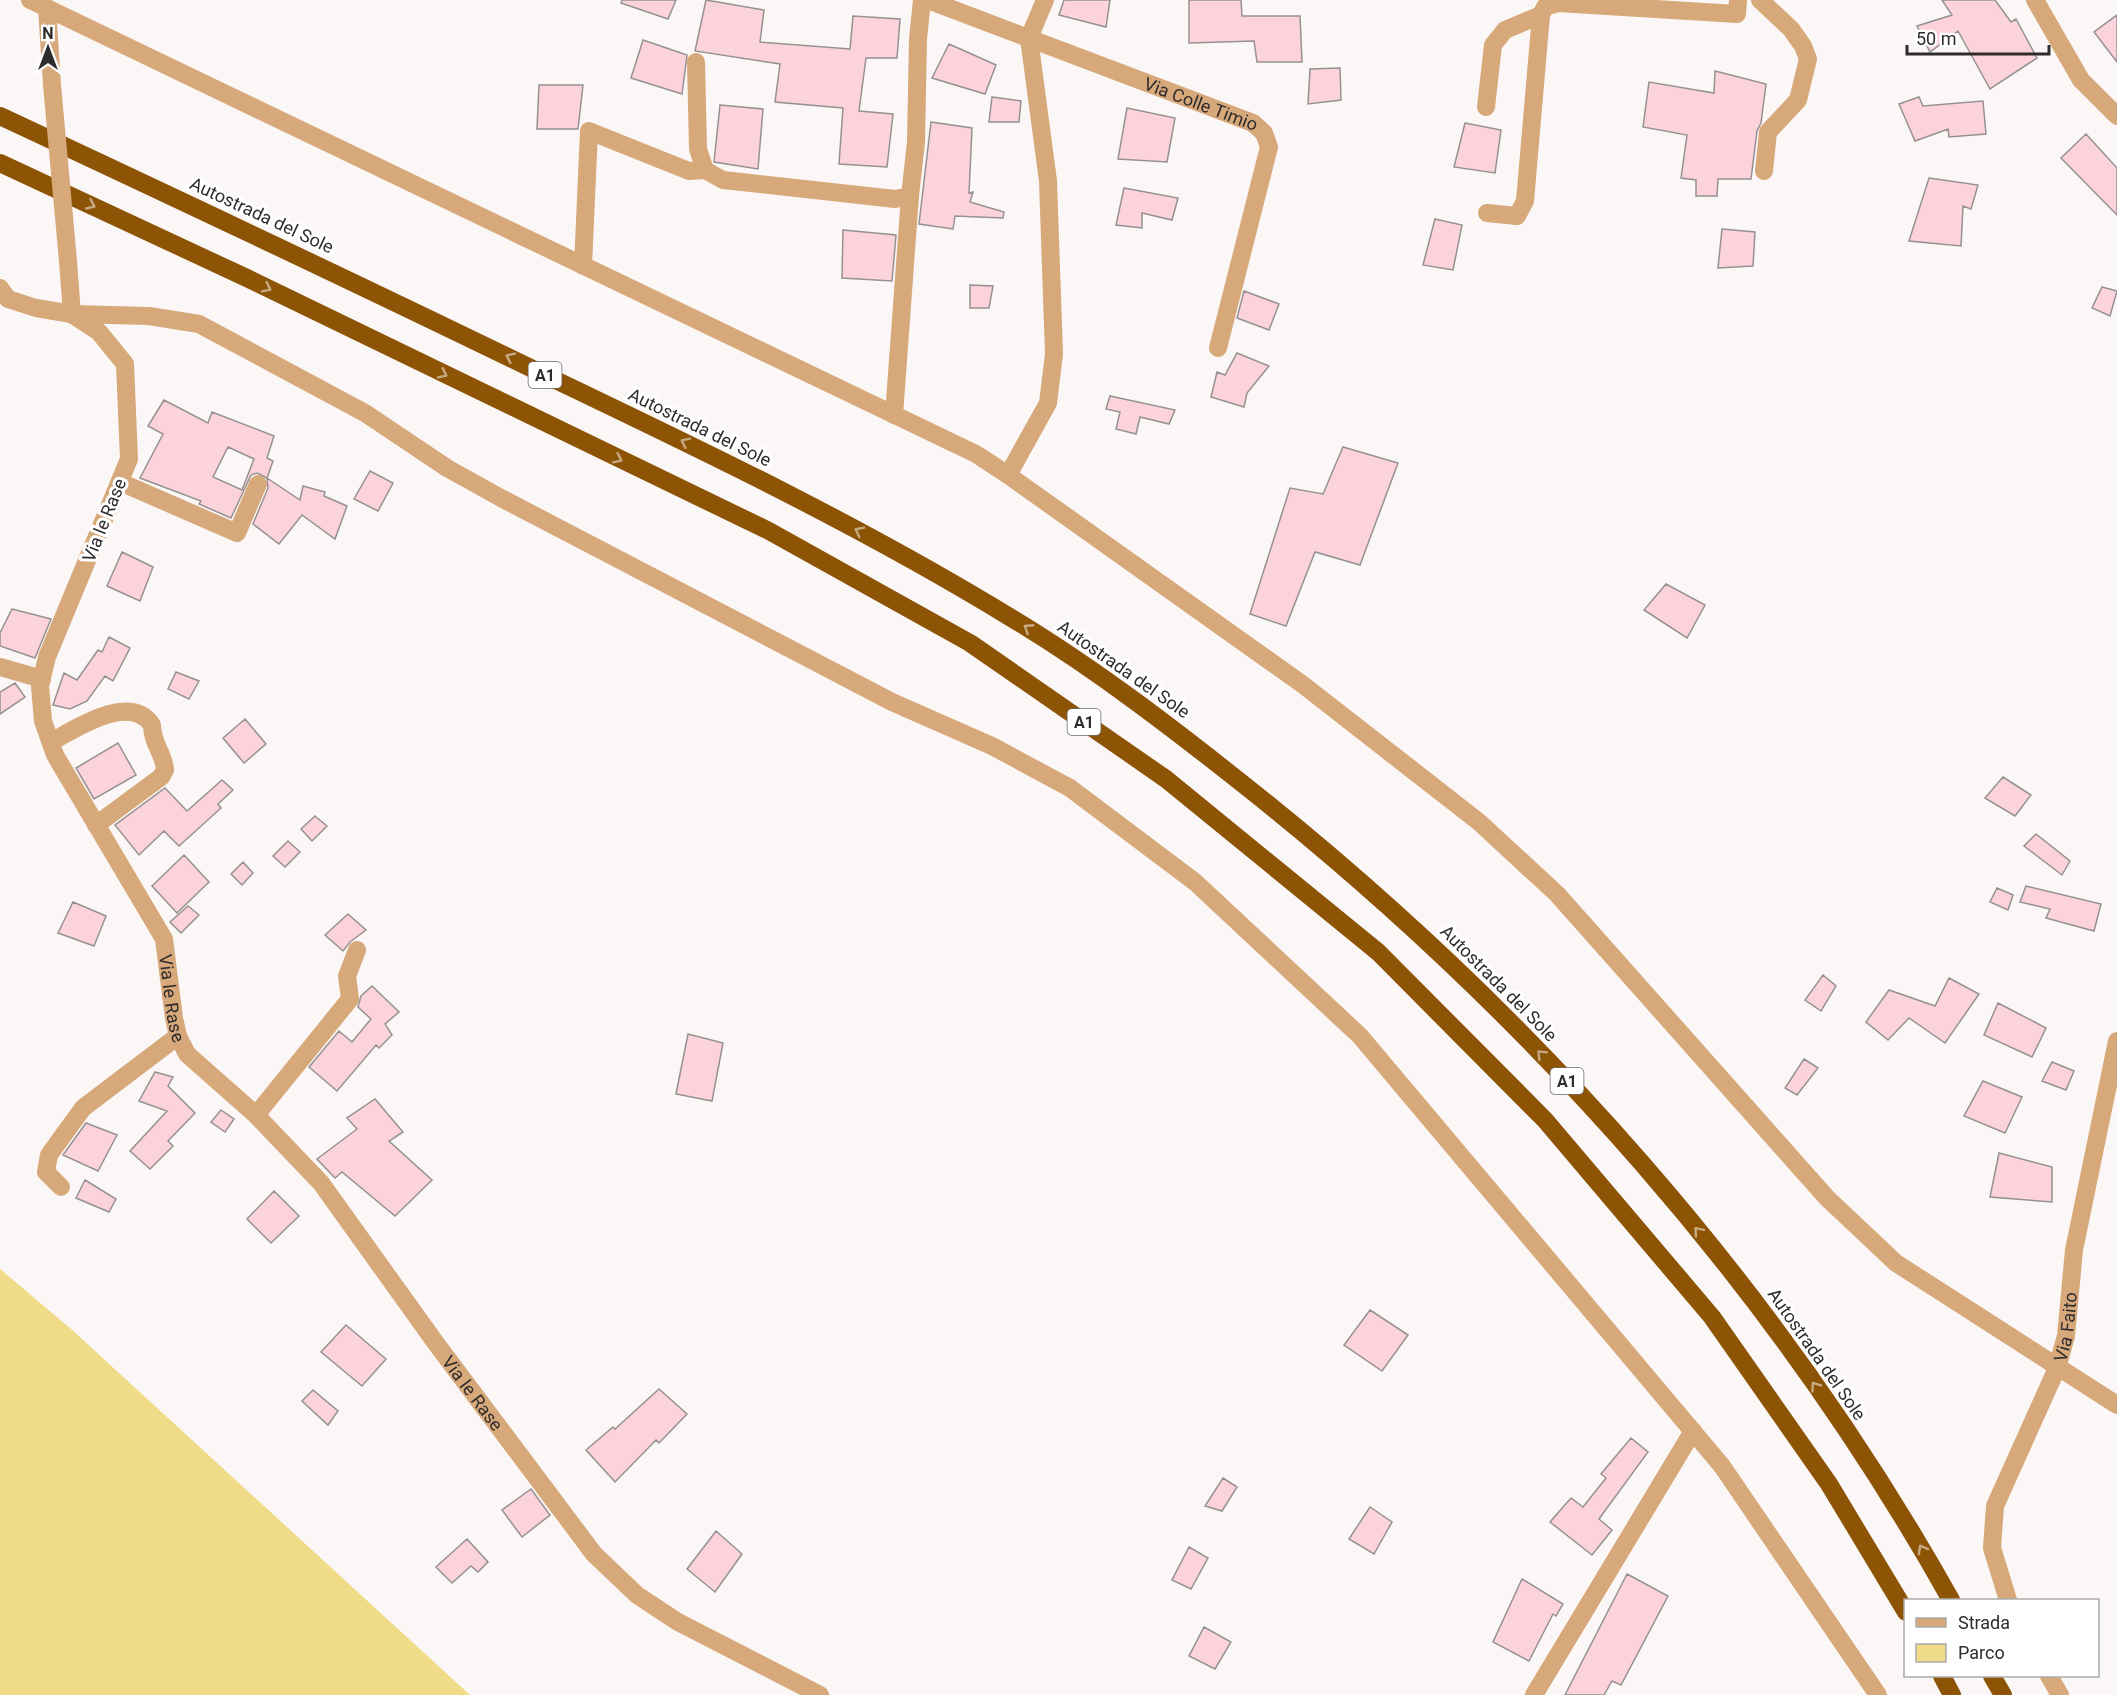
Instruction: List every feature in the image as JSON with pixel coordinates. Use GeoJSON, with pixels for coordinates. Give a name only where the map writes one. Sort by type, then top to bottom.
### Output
{"type":"FeatureCollection","features":[{"type":"Feature","properties":{"kind":"highway","name":"Autostrada del Sole"},"geometry":{"type":"LineString","coordinates":[[0,116],[363,285],[730,464],[892,548],[1025,626],[1180,733],[1314,841],[1437,949],[1591,1105],[1737,1275],[1838,1418],[1914,1535],[1950,1599]]}},
{"type":"Feature","properties":{"kind":"highway","name":"A1"},"geometry":{"type":"LineString","coordinates":[[0,163],[249,279],[769,531],[970,643],[1166,779],[1378,951],[1545,1120],[1712,1317],[1829,1484],[1904,1610]]}},
{"type":"Feature","properties":{"kind":"highway"},"geometry":{"type":"LineString","coordinates":[[1943,1677],[1952,1695]]}},
{"type":"Feature","properties":{"kind":"highway"},"geometry":{"type":"LineString","coordinates":[[1993,1677],[2002,1695]]}},
{"type":"Feature","properties":{"kind":"street"},"geometry":{"type":"LineString","coordinates":[[30,0],[976,454],[1008,475],[1302,684],[1479,822],[1557,894],[1827,1197],[1896,1263],[2117,1405]]}},
{"type":"Feature","properties":{"kind":"street"},"geometry":{"type":"LineString","coordinates":[[894,415],[910,196],[915,163],[918,39],[922,0]]}},
{"type":"Feature","properties":{"kind":"street","name":"Via Colle Timio"},"geometry":{"type":"LineString","coordinates":[[928,0],[1253,123],[1264,133],[1269,147],[1218,348]]}},
{"type":"Feature","properties":{"kind":"street"},"geometry":{"type":"LineString","coordinates":[[1008,475],[1048,403],[1054,354],[1048,181],[1029,38],[1045,0]]}},
{"type":"Feature","properties":{"kind":"street"},"geometry":{"type":"LineString","coordinates":[[1760,0],[1791,29],[1803,46],[1808,59],[1798,100],[1768,132],[1764,171]]}},
{"type":"Feature","properties":{"kind":"street"},"geometry":{"type":"LineString","coordinates":[[2035,0],[2081,80],[2117,116]]}},
{"type":"Feature","properties":{"kind":"street"},"geometry":{"type":"LineString","coordinates":[[1487,213],[1517,216],[1525,201],[1541,15],[1545,6],[1558,3],[1738,7]]}},
{"type":"Feature","properties":{"kind":"street"},"geometry":{"type":"LineString","coordinates":[[47,8],[72,314]]}},
{"type":"Feature","properties":{"kind":"street"},"geometry":{"type":"LineString","coordinates":[[1486,107],[1493,45],[1505,30],[1541,15]]}},
{"type":"Feature","properties":{"kind":"street"},"geometry":{"type":"LineString","coordinates":[[696,62],[698,148],[705,170]]}},
{"type":"Feature","properties":{"kind":"street"},"geometry":{"type":"LineString","coordinates":[[584,266],[589,131],[689,171],[705,170],[723,180],[895,199],[910,196]]}},
{"type":"Feature","properties":{"kind":"street"},"geometry":{"type":"LineString","coordinates":[[0,288],[8,299],[72,314],[149,316],[199,324],[365,413],[447,468],[501,498],[892,702],[992,746],[1070,788],[1195,882],[1360,1035],[1722,1466],[1878,1695]]}},
{"type":"Feature","properties":{"kind":"street","name":"Via le Rase"},"geometry":{"type":"LineString","coordinates":[[72,314],[99,332],[124,364],[129,459],[48,657],[42,679],[43,721],[51,742],[96,825],[164,939],[178,1036],[187,1054],[256,1115],[321,1183],[435,1342],[594,1554],[637,1595],[678,1622],[820,1695]]}},
{"type":"Feature","properties":{"kind":"street"},"geometry":{"type":"LineString","coordinates":[[120,482],[237,533],[258,484]]}},
{"type":"Feature","properties":{"kind":"street"},"geometry":{"type":"LineString","coordinates":[[0,668],[42,679]]}},
{"type":"Feature","properties":{"kind":"street"},"geometry":{"type":"LineString","coordinates":[[51,742],[102,716],[116,712],[141,715],[152,725],[153,741],[165,763],[165,771],[161,777],[96,825]]}},
{"type":"Feature","properties":{"kind":"street"},"geometry":{"type":"LineString","coordinates":[[256,1115],[350,999],[347,976],[357,950]]}},
{"type":"Feature","properties":{"kind":"street"},"geometry":{"type":"LineString","coordinates":[[61,1187],[46,1172],[49,1155],[76,1115],[178,1036]]}},
{"type":"Feature","properties":{"kind":"street","name":"Via Faito"},"geometry":{"type":"LineString","coordinates":[[2008,1599],[1992,1548],[1995,1506],[2057,1368],[2066,1336],[2074,1250],[2117,1041]]}},
{"type":"Feature","properties":{"kind":"street"},"geometry":{"type":"LineString","coordinates":[[1534,1695],[1693,1431]]}},
{"type":"Feature","properties":{"kind":"street"},"geometry":{"type":"LineString","coordinates":[[2050,1677],[2060,1695]]}},
{"type":"Feature","properties":{"kind":"green space"},"geometry":{"type":"Polygon","coordinates":[[[0,1269],[70,1328],[470,1695],[0,1695],[0,1269]]]}},
{"type":"Feature","properties":{"kind":"building"},"geometry":{"type":"Polygon","coordinates":[[[622,0],[676,0],[668,19],[621,3],[622,0]]]}},
{"type":"Feature","properties":{"kind":"building"},"geometry":{"type":"Polygon","coordinates":[[[706,0],[764,10],[760,42],[850,49],[853,16],[900,19],[897,58],[866,58],[859,111],[893,114],[887,167],[839,164],[843,108],[775,102],[780,64],[695,51],[706,0]]]}},
{"type":"Feature","properties":{"kind":"building"},"geometry":{"type":"Polygon","coordinates":[[[1064,0],[1110,0],[1106,27],[1059,15],[1064,0]]]}},
{"type":"Feature","properties":{"kind":"building"},"geometry":{"type":"Polygon","coordinates":[[[1189,0],[1241,0],[1242,16],[1300,16],[1302,62],[1257,62],[1254,41],[1189,43],[1189,0]]]}},
{"type":"Feature","properties":{"kind":"building"},"geometry":{"type":"Polygon","coordinates":[[[1942,0],[1995,0],[2011,22],[2016,19],[2037,58],[1990,89],[1958,31],[1930,52],[1917,26],[1952,15],[1942,0]]]}},
{"type":"Feature","properties":{"kind":"building"},"geometry":{"type":"Polygon","coordinates":[[[2117,15],[2117,62],[2094,32],[2117,15]]]}},
{"type":"Feature","properties":{"kind":"building"},"geometry":{"type":"Polygon","coordinates":[[[643,40],[687,55],[682,94],[631,78],[643,40]]]}},
{"type":"Feature","properties":{"kind":"building"},"geometry":{"type":"Polygon","coordinates":[[[949,44],[996,65],[985,94],[932,78],[949,44]]]}},
{"type":"Feature","properties":{"kind":"building"},"geometry":{"type":"Polygon","coordinates":[[[1340,68],[1341,100],[1308,104],[1310,69],[1340,68]]]}},
{"type":"Feature","properties":{"kind":"building"},"geometry":{"type":"Polygon","coordinates":[[[1715,71],[1766,84],[1761,123],[1757,131],[1751,179],[1718,179],[1717,196],[1696,196],[1696,180],[1681,178],[1687,135],[1643,127],[1649,82],[1714,93],[1715,71]]]}},
{"type":"Feature","properties":{"kind":"building"},"geometry":{"type":"Polygon","coordinates":[[[539,85],[583,85],[578,129],[537,129],[539,85]]]}},
{"type":"Feature","properties":{"kind":"building"},"geometry":{"type":"Polygon","coordinates":[[[992,97],[1021,101],[1019,122],[989,122],[992,97]]]}},
{"type":"Feature","properties":{"kind":"building"},"geometry":{"type":"Polygon","coordinates":[[[1919,97],[1923,106],[1983,101],[1986,134],[1949,137],[1948,129],[1915,141],[1899,104],[1919,97]]]}},
{"type":"Feature","properties":{"kind":"building"},"geometry":{"type":"Polygon","coordinates":[[[720,105],[763,109],[758,169],[714,162],[720,105]]]}},
{"type":"Feature","properties":{"kind":"building"},"geometry":{"type":"Polygon","coordinates":[[[1127,108],[1175,118],[1167,162],[1118,159],[1127,108]]]}},
{"type":"Feature","properties":{"kind":"building"},"geometry":{"type":"Polygon","coordinates":[[[931,122],[972,128],[969,193],[973,192],[970,202],[1004,212],[1003,218],[955,216],[953,229],[919,224],[931,122]]]}},
{"type":"Feature","properties":{"kind":"building"},"geometry":{"type":"Polygon","coordinates":[[[1465,123],[1501,130],[1495,173],[1454,167],[1465,123]]]}},
{"type":"Feature","properties":{"kind":"building"},"geometry":{"type":"Polygon","coordinates":[[[2086,134],[2117,168],[2117,215],[2061,158],[2086,134]]]}},
{"type":"Feature","properties":{"kind":"building"},"geometry":{"type":"Polygon","coordinates":[[[1929,178],[1978,185],[1971,209],[1963,206],[1961,246],[1909,241],[1929,178]]]}},
{"type":"Feature","properties":{"kind":"building"},"geometry":{"type":"Polygon","coordinates":[[[1124,188],[1178,198],[1172,220],[1142,213],[1142,228],[1116,225],[1124,188]]]}},
{"type":"Feature","properties":{"kind":"building"},"geometry":{"type":"Polygon","coordinates":[[[1435,219],[1462,225],[1453,270],[1423,265],[1435,219]]]}},
{"type":"Feature","properties":{"kind":"building"},"geometry":{"type":"Polygon","coordinates":[[[1722,229],[1755,232],[1753,266],[1718,268],[1722,229]]]}},
{"type":"Feature","properties":{"kind":"building"},"geometry":{"type":"Polygon","coordinates":[[[843,230],[896,235],[892,281],[842,278],[843,230]]]}},
{"type":"Feature","properties":{"kind":"building"},"geometry":{"type":"Polygon","coordinates":[[[970,285],[993,286],[989,308],[970,308],[970,285]]]}},
{"type":"Feature","properties":{"kind":"building"},"geometry":{"type":"Polygon","coordinates":[[[2102,287],[2117,291],[2110,316],[2092,308],[2102,287]]]}},
{"type":"Feature","properties":{"kind":"building"},"geometry":{"type":"Polygon","coordinates":[[[1244,291],[1279,304],[1269,330],[1237,318],[1244,291]]]}},
{"type":"Feature","properties":{"kind":"building"},"geometry":{"type":"Polygon","coordinates":[[[1237,353],[1269,366],[1247,393],[1244,407],[1211,397],[1217,372],[1225,375],[1237,353]]]}},
{"type":"Feature","properties":{"kind":"building"},"geometry":{"type":"Polygon","coordinates":[[[1110,396],[1175,410],[1169,424],[1140,417],[1136,434],[1116,429],[1120,412],[1106,409],[1110,396]]]}},
{"type":"Feature","properties":{"kind":"building"},"geometry":{"type":"Polygon","coordinates":[[[164,400],[208,423],[212,412],[274,436],[267,458],[273,461],[267,478],[257,473],[251,475],[231,518],[199,504],[201,501],[140,478],[163,434],[148,426],[164,400]],[[228,447],[213,477],[242,490],[254,459],[228,447]]]}},
{"type":"Feature","properties":{"kind":"building"},"geometry":{"type":"Polygon","coordinates":[[[1343,447],[1398,463],[1360,565],[1315,552],[1286,626],[1250,614],[1290,488],[1323,494],[1343,447]]]}},
{"type":"Feature","properties":{"kind":"building"},"geometry":{"type":"Polygon","coordinates":[[[370,471],[393,483],[378,511],[354,499],[370,471]]]}},
{"type":"Feature","properties":{"kind":"building"},"geometry":{"type":"Polygon","coordinates":[[[267,478],[300,500],[303,486],[325,492],[324,496],[347,506],[335,539],[302,515],[279,544],[253,524],[268,488],[267,478]]]}},
{"type":"Feature","properties":{"kind":"building"},"geometry":{"type":"Polygon","coordinates":[[[122,552],[153,567],[140,601],[107,586],[122,552]]]}},
{"type":"Feature","properties":{"kind":"building"},"geometry":{"type":"Polygon","coordinates":[[[1666,584],[1705,605],[1687,638],[1644,610],[1666,584]]]}},
{"type":"Feature","properties":{"kind":"building"},"geometry":{"type":"Polygon","coordinates":[[[12,609],[51,619],[35,658],[0,646],[0,633],[12,609]]]}},
{"type":"Feature","properties":{"kind":"building"},"geometry":{"type":"Polygon","coordinates":[[[109,637],[130,648],[113,681],[105,676],[87,701],[70,709],[53,705],[64,673],[77,680],[98,650],[102,652],[109,637]]]}},
{"type":"Feature","properties":{"kind":"building"},"geometry":{"type":"Polygon","coordinates":[[[176,672],[199,681],[189,699],[168,689],[176,672]]]}},
{"type":"Feature","properties":{"kind":"building"},"geometry":{"type":"Polygon","coordinates":[[[15,683],[25,697],[0,714],[0,692],[15,683]]]}},
{"type":"Feature","properties":{"kind":"building"},"geometry":{"type":"Polygon","coordinates":[[[245,719],[266,744],[244,763],[223,738],[245,719]]]}},
{"type":"Feature","properties":{"kind":"building"},"geometry":{"type":"Polygon","coordinates":[[[118,743],[136,775],[94,799],[76,768],[118,743]]]}},
{"type":"Feature","properties":{"kind":"building"},"geometry":{"type":"Polygon","coordinates":[[[2003,777],[2031,795],[2015,816],[1985,798],[2003,777]]]}},
{"type":"Feature","properties":{"kind":"building"},"geometry":{"type":"Polygon","coordinates":[[[222,780],[233,790],[218,804],[221,808],[179,846],[164,831],[139,855],[115,825],[165,788],[187,811],[222,780]]]}},
{"type":"Feature","properties":{"kind":"building"},"geometry":{"type":"Polygon","coordinates":[[[315,816],[327,826],[312,841],[301,829],[315,816]]]}},
{"type":"Feature","properties":{"kind":"building"},"geometry":{"type":"Polygon","coordinates":[[[2036,834],[2070,861],[2062,875],[2024,846],[2036,834]]]}},
{"type":"Feature","properties":{"kind":"building"},"geometry":{"type":"Polygon","coordinates":[[[288,841],[300,852],[285,867],[273,856],[288,841]]]}},
{"type":"Feature","properties":{"kind":"building"},"geometry":{"type":"Polygon","coordinates":[[[184,855],[209,882],[177,913],[152,886],[184,855]]]}},
{"type":"Feature","properties":{"kind":"building"},"geometry":{"type":"Polygon","coordinates":[[[243,862],[253,873],[242,885],[231,874],[243,862]]]}},
{"type":"Feature","properties":{"kind":"building"},"geometry":{"type":"Polygon","coordinates":[[[2026,886],[2101,904],[2094,931],[2046,918],[2050,909],[2020,902],[2026,886]]]}},
{"type":"Feature","properties":{"kind":"building"},"geometry":{"type":"Polygon","coordinates":[[[1997,888],[2013,895],[2008,910],[1990,902],[1997,888]]]}},
{"type":"Feature","properties":{"kind":"building"},"geometry":{"type":"Polygon","coordinates":[[[73,902],[106,916],[94,946],[58,933],[73,902]]]}},
{"type":"Feature","properties":{"kind":"building"},"geometry":{"type":"Polygon","coordinates":[[[188,906],[199,915],[181,933],[170,922],[188,906]]]}},
{"type":"Feature","properties":{"kind":"building"},"geometry":{"type":"Polygon","coordinates":[[[348,914],[366,930],[350,942],[343,951],[325,935],[348,914]]]}},
{"type":"Feature","properties":{"kind":"building"},"geometry":{"type":"Polygon","coordinates":[[[1823,975],[1836,986],[1821,1011],[1805,1000],[1823,975]]]}},
{"type":"Feature","properties":{"kind":"building"},"geometry":{"type":"Polygon","coordinates":[[[1949,978],[1979,994],[1945,1043],[1909,1018],[1888,1040],[1866,1022],[1889,990],[1935,1006],[1949,978]]]}},
{"type":"Feature","properties":{"kind":"building"},"geometry":{"type":"Polygon","coordinates":[[[372,986],[399,1012],[385,1024],[392,1035],[379,1048],[376,1045],[337,1091],[309,1067],[339,1031],[352,1042],[371,1019],[358,1007],[361,996],[372,986]]]}},
{"type":"Feature","properties":{"kind":"building"},"geometry":{"type":"Polygon","coordinates":[[[1998,1003],[2046,1028],[2032,1057],[1984,1035],[1998,1003]]]}},
{"type":"Feature","properties":{"kind":"building"},"geometry":{"type":"Polygon","coordinates":[[[688,1034],[723,1043],[712,1101],[676,1094],[688,1034]]]}},
{"type":"Feature","properties":{"kind":"building"},"geometry":{"type":"Polygon","coordinates":[[[1804,1059],[1818,1068],[1797,1095],[1785,1088],[1804,1059]]]}},
{"type":"Feature","properties":{"kind":"building"},"geometry":{"type":"Polygon","coordinates":[[[2052,1062],[2074,1071],[2066,1090],[2042,1081],[2052,1062]]]}},
{"type":"Feature","properties":{"kind":"building"},"geometry":{"type":"Polygon","coordinates":[[[155,1072],[173,1077],[168,1086],[195,1113],[168,1141],[173,1146],[150,1169],[130,1151],[167,1111],[139,1101],[155,1072]]]}},
{"type":"Feature","properties":{"kind":"building"},"geometry":{"type":"Polygon","coordinates":[[[1983,1081],[2022,1097],[2005,1133],[1964,1116],[1983,1081]]]}},
{"type":"Feature","properties":{"kind":"building"},"geometry":{"type":"Polygon","coordinates":[[[375,1099],[403,1132],[389,1141],[432,1180],[395,1216],[342,1172],[335,1178],[317,1159],[357,1129],[347,1118],[375,1099]]]}},
{"type":"Feature","properties":{"kind":"building"},"geometry":{"type":"Polygon","coordinates":[[[221,1110],[234,1119],[225,1132],[211,1122],[221,1110]]]}},
{"type":"Feature","properties":{"kind":"building"},"geometry":{"type":"Polygon","coordinates":[[[86,1123],[117,1135],[98,1171],[63,1155],[86,1123]]]}},
{"type":"Feature","properties":{"kind":"building"},"geometry":{"type":"Polygon","coordinates":[[[1999,1153],[2052,1167],[2052,1202],[1990,1197],[1999,1153]]]}},
{"type":"Feature","properties":{"kind":"building"},"geometry":{"type":"Polygon","coordinates":[[[85,1180],[116,1199],[109,1212],[76,1198],[85,1180]]]}},
{"type":"Feature","properties":{"kind":"building"},"geometry":{"type":"Polygon","coordinates":[[[274,1191],[299,1216],[271,1243],[247,1219],[274,1191]]]}},
{"type":"Feature","properties":{"kind":"building"},"geometry":{"type":"Polygon","coordinates":[[[1370,1310],[1408,1335],[1382,1371],[1344,1345],[1370,1310]]]}},
{"type":"Feature","properties":{"kind":"building"},"geometry":{"type":"Polygon","coordinates":[[[346,1325],[386,1359],[362,1386],[321,1352],[346,1325]]]}},
{"type":"Feature","properties":{"kind":"building"},"geometry":{"type":"Polygon","coordinates":[[[659,1389],[687,1414],[659,1443],[656,1440],[615,1482],[586,1450],[613,1427],[615,1429],[659,1389]]]}},
{"type":"Feature","properties":{"kind":"building"},"geometry":{"type":"Polygon","coordinates":[[[313,1390],[338,1411],[328,1425],[302,1401],[313,1390]]]}},
{"type":"Feature","properties":{"kind":"building"},"geometry":{"type":"Polygon","coordinates":[[[1631,1438],[1648,1452],[1599,1519],[1612,1530],[1592,1555],[1550,1522],[1571,1498],[1583,1507],[1606,1478],[1601,1474],[1631,1438]]]}},
{"type":"Feature","properties":{"kind":"building"},"geometry":{"type":"Polygon","coordinates":[[[1223,1478],[1237,1487],[1222,1511],[1205,1506],[1223,1478]]]}},
{"type":"Feature","properties":{"kind":"building"},"geometry":{"type":"Polygon","coordinates":[[[531,1489],[550,1515],[522,1537],[502,1510],[531,1489]]]}},
{"type":"Feature","properties":{"kind":"building"},"geometry":{"type":"Polygon","coordinates":[[[1370,1507],[1392,1522],[1374,1554],[1349,1539],[1370,1507]]]}},
{"type":"Feature","properties":{"kind":"building"},"geometry":{"type":"Polygon","coordinates":[[[716,1531],[742,1554],[715,1592],[687,1569],[716,1531]]]}},
{"type":"Feature","properties":{"kind":"building"},"geometry":{"type":"Polygon","coordinates":[[[467,1539],[488,1562],[478,1572],[471,1566],[452,1583],[436,1567],[467,1539]]]}},
{"type":"Feature","properties":{"kind":"building"},"geometry":{"type":"Polygon","coordinates":[[[1189,1547],[1208,1558],[1191,1589],[1172,1580],[1189,1547]]]}},
{"type":"Feature","properties":{"kind":"building"},"geometry":{"type":"Polygon","coordinates":[[[1627,1574],[1668,1596],[1621,1685],[1612,1681],[1604,1695],[1565,1695],[1627,1574]]]}},
{"type":"Feature","properties":{"kind":"building"},"geometry":{"type":"Polygon","coordinates":[[[1522,1579],[1563,1604],[1556,1616],[1553,1614],[1529,1661],[1493,1642],[1522,1579]]]}},
{"type":"Feature","properties":{"kind":"building"},"geometry":{"type":"Polygon","coordinates":[[[1204,1627],[1231,1642],[1215,1669],[1189,1656],[1204,1627]]]}}]}
